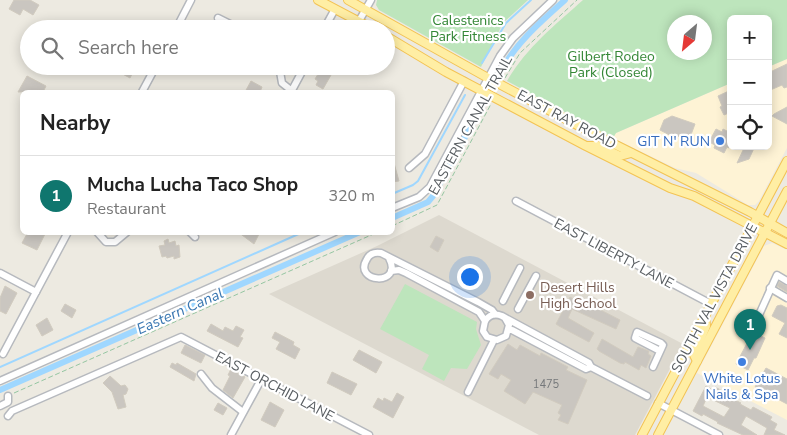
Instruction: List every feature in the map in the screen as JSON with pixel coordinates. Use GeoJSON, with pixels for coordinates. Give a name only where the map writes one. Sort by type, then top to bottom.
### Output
{"type":"FeatureCollection","features":[{"type":"Feature","properties":{"kind":"main road"},"geometry":{"type":"LineString","coordinates":[[318,0],[357,20]]}},
{"type":"Feature","properties":{"kind":"main road","name":"EAST RAY ROAD"},"geometry":{"type":"LineString","coordinates":[[348,0],[385,20]]}},
{"type":"Feature","properties":{"kind":"main road","name":"EAST RAY ROAD"},"geometry":{"type":"LineString","coordinates":[[395,25],[488,78],[631,153],[758,216],[787,234]]}},
{"type":"Feature","properties":{"kind":"main road","name":"EAST RAY ROAD"},"geometry":{"type":"LineString","coordinates":[[395,41],[464,81],[586,146],[670,188],[694,196],[787,244]]}},
{"type":"Feature","properties":{"kind":"main road"},"geometry":{"type":"LineString","coordinates":[[586,146],[599,146],[620,156],[631,153]]}},
{"type":"Feature","properties":{"kind":"main road","name":"SOUTH VAL VISTA DRIVE"},"geometry":{"type":"LineString","coordinates":[[642,435],[787,161]]}},
{"type":"Feature","properties":{"kind":"main road","name":"SOUTH VAL VISTA DRIVE"},"geometry":{"type":"LineString","coordinates":[[658,435],[787,191]]}},
{"type":"Feature","properties":{"kind":"main road"},"geometry":{"type":"LineString","coordinates":[[697,361],[694,355],[706,326],[705,315]]}},
{"type":"Feature","properties":{"kind":"street"},"geometry":{"type":"LineString","coordinates":[[181,20],[191,0]]}},
{"type":"Feature","properties":{"kind":"street"},"geometry":{"type":"LineString","coordinates":[[360,20],[371,0]]}},
{"type":"Feature","properties":{"kind":"street"},"geometry":{"type":"LineString","coordinates":[[395,207],[419,197],[430,187],[500,56],[513,38],[553,0]]}},
{"type":"Feature","properties":{"kind":"street"},"geometry":{"type":"LineString","coordinates":[[328,20],[334,8]]}},
{"type":"Feature","properties":{"kind":"street"},"geometry":{"type":"LineString","coordinates":[[218,18],[222,20]]}},
{"type":"Feature","properties":{"kind":"street"},"geometry":{"type":"LineString","coordinates":[[143,90],[151,75]]}},
{"type":"Feature","properties":{"kind":"street"},"geometry":{"type":"LineString","coordinates":[[281,75],[282,83],[290,90]]}},
{"type":"Feature","properties":{"kind":"street"},"geometry":{"type":"LineString","coordinates":[[293,90],[300,75]]}},
{"type":"Feature","properties":{"kind":"street"},"geometry":{"type":"LineString","coordinates":[[409,168],[425,154],[464,81]]}},
{"type":"Feature","properties":{"kind":"street","name":"EAST LIBERTY LANE"},"geometry":{"type":"LineString","coordinates":[[516,201],[711,304]]}},
{"type":"Feature","properties":{"kind":"street"},"geometry":{"type":"LineString","coordinates":[[3,354],[66,235]]}},
{"type":"Feature","properties":{"kind":"street"},"geometry":{"type":"LineString","coordinates":[[100,235],[106,242],[116,242],[124,235]]}},
{"type":"Feature","properties":{"kind":"street"},"geometry":{"type":"LineString","coordinates":[[0,381],[328,235]]}},
{"type":"Feature","properties":{"kind":"street"},"geometry":{"type":"LineString","coordinates":[[505,318],[509,325],[509,330],[504,338],[494,340],[487,337],[483,331],[484,320],[479,312],[398,270],[391,271],[385,277],[377,279],[369,276],[365,268],[366,260],[372,254],[381,253],[389,258],[392,257],[478,302],[492,310],[495,314],[505,318],[589,363],[592,367],[647,396]]}},
{"type":"Feature","properties":{"kind":"street"},"geometry":{"type":"LineString","coordinates":[[389,258],[391,271]]}},
{"type":"Feature","properties":{"kind":"street"},"geometry":{"type":"LineString","coordinates":[[503,301],[520,268]]}},
{"type":"Feature","properties":{"kind":"street"},"geometry":{"type":"LineString","coordinates":[[0,273],[36,292]]}},
{"type":"Feature","properties":{"kind":"street"},"geometry":{"type":"LineString","coordinates":[[518,309],[536,276]]}},
{"type":"Feature","properties":{"kind":"street"},"geometry":{"type":"LineString","coordinates":[[754,326],[777,276],[787,281]]}},
{"type":"Feature","properties":{"kind":"street"},"geometry":{"type":"LineString","coordinates":[[770,288],[787,298]]}},
{"type":"Feature","properties":{"kind":"street"},"geometry":{"type":"LineString","coordinates":[[484,320],[495,314]]}},
{"type":"Feature","properties":{"kind":"street"},"geometry":{"type":"LineString","coordinates":[[509,330],[586,369],[592,367]]}},
{"type":"Feature","properties":{"kind":"street","name":"EAST ORCHID LANE"},"geometry":{"type":"LineString","coordinates":[[8,416],[12,411],[181,337],[369,435]]}},
{"type":"Feature","properties":{"kind":"street"},"geometry":{"type":"LineString","coordinates":[[468,392],[494,340]]}},
{"type":"Feature","properties":{"kind":"street"},"geometry":{"type":"LineString","coordinates":[[653,366],[660,351]]}},
{"type":"Feature","properties":{"kind":"street"},"geometry":{"type":"LineString","coordinates":[[201,374],[212,388],[244,412]]}},
{"type":"Feature","properties":{"kind":"street"},"geometry":{"type":"LineString","coordinates":[[231,435],[262,378]]}},
{"type":"Feature","properties":{"kind":"street"},"geometry":{"type":"LineString","coordinates":[[0,406],[8,402],[8,396]]}},
{"type":"Feature","properties":{"kind":"street"},"geometry":{"type":"LineString","coordinates":[[658,403],[719,435]]}},
{"type":"Feature","properties":{"kind":"path","name":"EASTERN CANAL TRAIL"},"geometry":{"type":"LineString","coordinates":[[502,85],[513,62],[520,53],[577,0]]}},
{"type":"Feature","properties":{"kind":"path","name":"EASTERN CANAL TRAIL"},"geometry":{"type":"LineString","coordinates":[[395,225],[432,208],[440,201],[495,98]]}},
{"type":"Feature","properties":{"kind":"path"},"geometry":{"type":"LineString","coordinates":[[8,396],[371,235]]}},
{"type":"Feature","properties":{"kind":"shaded area"},"geometry":{"type":"Polygon","coordinates":[[[787,59],[787,148],[759,201],[755,205],[748,205],[696,173],[675,168],[613,138],[616,133],[727,85],[727,150],[772,150],[772,65],[787,59]]]}},
{"type":"Feature","properties":{"kind":"shaded area"},"geometry":{"type":"Polygon","coordinates":[[[439,215],[683,344],[635,435],[539,435],[269,294],[377,246],[439,215]]]}},
{"type":"Feature","properties":{"kind":"shaded area"},"geometry":{"type":"Polygon","coordinates":[[[772,243],[787,250],[787,420],[697,373],[764,246],[772,243]]]}},
{"type":"Feature","properties":{"kind":"green space","name":"Calestenics Park Fitness"},"geometry":{"type":"Polygon","coordinates":[[[377,0],[528,0],[503,23],[481,67],[379,10],[376,5],[377,0]]]}},
{"type":"Feature","properties":{"kind":"green space","name":"Gilbert Rodeo Park (Closed)"},"geometry":{"type":"Polygon","coordinates":[[[583,0],[787,0],[787,59],[772,65],[772,15],[727,15],[727,85],[616,133],[613,138],[507,81],[532,47],[583,0]]]}},
{"type":"Feature","properties":{"kind":"green space"},"geometry":{"type":"Polygon","coordinates":[[[405,284],[477,322],[476,329],[481,345],[467,369],[451,368],[444,381],[422,369],[429,355],[380,329],[405,284]]]}},
{"type":"Feature","properties":{"kind":"building"},"geometry":{"type":"Polygon","coordinates":[[[14,0],[30,0],[39,5],[33,15],[23,9],[20,15],[9,9],[14,0]]]}},
{"type":"Feature","properties":{"kind":"building"},"geometry":{"type":"Polygon","coordinates":[[[787,64],[787,87],[784,88],[782,85],[772,89],[772,71],[787,64]]]}},
{"type":"Feature","properties":{"kind":"building"},"geometry":{"type":"Polygon","coordinates":[[[317,75],[331,75],[323,89],[316,85],[318,81],[315,79],[317,75]]]}},
{"type":"Feature","properties":{"kind":"building"},"geometry":{"type":"Polygon","coordinates":[[[27,76],[46,86],[44,90],[20,90],[18,92],[27,76]]]}},
{"type":"Feature","properties":{"kind":"building"},"geometry":{"type":"Polygon","coordinates":[[[251,81],[262,87],[261,90],[246,90],[251,81]]]}},
{"type":"Feature","properties":{"kind":"building"},"geometry":{"type":"Polygon","coordinates":[[[727,92],[727,114],[724,115],[720,107],[722,106],[718,96],[727,92]]]}},
{"type":"Feature","properties":{"kind":"building"},"geometry":{"type":"Polygon","coordinates":[[[787,107],[787,124],[772,116],[787,107]]]}},
{"type":"Feature","properties":{"kind":"building"},"geometry":{"type":"Polygon","coordinates":[[[672,116],[695,124],[689,140],[678,136],[677,139],[660,130],[664,120],[672,116]]]}},
{"type":"Feature","properties":{"kind":"building","name":"GIT N' RUN"},"geometry":{"type":"Polygon","coordinates":[[[716,129],[722,132],[723,129],[727,131],[727,147],[724,153],[714,148],[715,145],[709,142],[716,129]]]}},
{"type":"Feature","properties":{"kind":"building"},"geometry":{"type":"Polygon","coordinates":[[[743,150],[753,150],[749,159],[737,163],[743,150]]]}},
{"type":"Feature","properties":{"kind":"building"},"geometry":{"type":"Polygon","coordinates":[[[395,167],[399,181],[395,182],[395,167]]]}},
{"type":"Feature","properties":{"kind":"building"},"geometry":{"type":"Polygon","coordinates":[[[26,235],[44,235],[37,250],[22,243],[26,235]]]}},
{"type":"Feature","properties":{"kind":"building"},"geometry":{"type":"Polygon","coordinates":[[[242,235],[258,235],[254,244],[242,235]]]}},
{"type":"Feature","properties":{"kind":"building"},"geometry":{"type":"Polygon","coordinates":[[[436,236],[444,240],[438,252],[430,247],[436,236]]]}},
{"type":"Feature","properties":{"kind":"building"},"geometry":{"type":"Polygon","coordinates":[[[168,239],[169,243],[175,241],[176,246],[179,245],[180,257],[174,259],[174,256],[162,257],[159,246],[165,245],[164,241],[168,239]]]}},
{"type":"Feature","properties":{"kind":"building"},"geometry":{"type":"Polygon","coordinates":[[[779,282],[787,286],[787,292],[777,286],[779,282]]]}},
{"type":"Feature","properties":{"kind":"building"},"geometry":{"type":"Polygon","coordinates":[[[5,286],[17,293],[6,314],[0,311],[0,298],[5,286]]]}},
{"type":"Feature","properties":{"kind":"building"},"geometry":{"type":"Polygon","coordinates":[[[570,297],[573,299],[574,297],[620,320],[616,329],[572,309],[568,318],[594,333],[589,342],[556,324],[570,297]]]}},
{"type":"Feature","properties":{"kind":"building"},"geometry":{"type":"Polygon","coordinates":[[[65,304],[76,310],[72,318],[61,311],[65,304]]]}},
{"type":"Feature","properties":{"kind":"building"},"geometry":{"type":"Polygon","coordinates":[[[781,305],[787,308],[787,338],[779,334],[785,323],[772,316],[777,306],[781,305]]]}},
{"type":"Feature","properties":{"kind":"building"},"geometry":{"type":"Polygon","coordinates":[[[47,318],[53,330],[42,336],[36,325],[47,318]]]}},
{"type":"Feature","properties":{"kind":"building"},"geometry":{"type":"Polygon","coordinates":[[[211,324],[223,331],[225,327],[233,331],[236,326],[244,330],[240,337],[243,338],[238,347],[207,331],[211,324]]]}},
{"type":"Feature","properties":{"kind":"building"},"geometry":{"type":"Polygon","coordinates":[[[275,332],[294,342],[293,345],[300,349],[295,359],[276,349],[280,342],[272,338],[275,332]]]}},
{"type":"Feature","properties":{"kind":"building"},"geometry":{"type":"Polygon","coordinates":[[[753,332],[765,338],[748,370],[736,364],[753,332]]]}},
{"type":"Feature","properties":{"kind":"building"},"geometry":{"type":"Polygon","coordinates":[[[602,339],[633,357],[638,347],[649,351],[648,354],[651,356],[646,368],[641,365],[639,370],[625,362],[624,364],[620,363],[599,351],[597,349],[602,339]]]}},
{"type":"Feature","properties":{"kind":"building"},"geometry":{"type":"Polygon","coordinates":[[[508,344],[517,350],[520,345],[540,356],[541,353],[568,367],[566,370],[587,380],[568,424],[558,420],[561,415],[558,413],[562,405],[533,392],[525,404],[504,391],[511,380],[501,374],[498,379],[489,374],[508,344]]]}},
{"type":"Feature","properties":{"kind":"building"},"geometry":{"type":"Polygon","coordinates":[[[185,345],[205,355],[201,363],[181,353],[185,345]]]}},
{"type":"Feature","properties":{"kind":"building"},"geometry":{"type":"Polygon","coordinates":[[[359,350],[382,362],[376,373],[353,360],[359,350]]]}},
{"type":"Feature","properties":{"kind":"building"},"geometry":{"type":"Polygon","coordinates":[[[172,363],[176,365],[177,363],[196,374],[194,381],[170,367],[172,363]]]}},
{"type":"Feature","properties":{"kind":"building"},"geometry":{"type":"Polygon","coordinates":[[[766,368],[787,379],[787,404],[755,387],[766,368]]]}},
{"type":"Feature","properties":{"kind":"building"},"geometry":{"type":"Polygon","coordinates":[[[231,369],[245,377],[233,398],[223,390],[230,376],[228,375],[231,369]]]}},
{"type":"Feature","properties":{"kind":"building"},"geometry":{"type":"Polygon","coordinates":[[[332,372],[357,384],[351,395],[327,383],[332,372]]]}},
{"type":"Feature","properties":{"kind":"building"},"geometry":{"type":"Polygon","coordinates":[[[110,376],[121,386],[125,385],[128,389],[126,394],[123,395],[126,407],[118,409],[112,392],[103,383],[110,376]]]}},
{"type":"Feature","properties":{"kind":"building"},"geometry":{"type":"Polygon","coordinates":[[[706,386],[713,390],[715,387],[734,397],[733,399],[751,410],[753,407],[772,417],[770,420],[777,424],[774,430],[785,435],[764,435],[767,428],[746,416],[741,425],[757,435],[743,435],[703,414],[702,416],[693,411],[706,386]],[[707,397],[703,406],[724,417],[730,408],[707,397]]]}},
{"type":"Feature","properties":{"kind":"building"},"geometry":{"type":"Polygon","coordinates":[[[397,393],[404,397],[393,418],[373,407],[378,398],[383,401],[384,398],[392,402],[397,393]]]}},
{"type":"Feature","properties":{"kind":"building"},"geometry":{"type":"Polygon","coordinates":[[[270,402],[284,410],[275,427],[261,420],[270,402]]]}},
{"type":"Feature","properties":{"kind":"building"},"geometry":{"type":"Polygon","coordinates":[[[218,403],[227,408],[223,415],[214,410],[218,403]]]}},
{"type":"Feature","properties":{"kind":"waterway"},"geometry":{"type":"LineString","coordinates":[[482,63],[506,23],[531,0]]}},
{"type":"Feature","properties":{"kind":"waterway","name":"Eastern Canal"},"geometry":{"type":"LineString","coordinates":[[499,74],[520,43],[565,0]]}},
{"type":"Feature","properties":{"kind":"waterway"},"geometry":{"type":"LineString","coordinates":[[395,193],[418,181],[465,95]]}},
{"type":"Feature","properties":{"kind":"waterway","name":"Eastern Canal"},"geometry":{"type":"LineString","coordinates":[[395,217],[428,202],[433,196],[484,102]]}},
{"type":"Feature","properties":{"kind":"waterway"},"geometry":{"type":"LineString","coordinates":[[0,367],[296,235]]}},
{"type":"Feature","properties":{"kind":"waterway","name":"Eastern Canal"},"geometry":{"type":"LineString","coordinates":[[0,390],[353,235]]}},
{"type":"Feature","properties":{"kind":"place","name":"GIT N' RUN"},"geometry":{"type":"Point","coordinates":[720,141]}},
{"type":"Feature","properties":{"kind":"place","name":"Desert Hills High School"},"geometry":{"type":"Point","coordinates":[530,295]}},
{"type":"Feature","properties":{"kind":"place","name":"Mucha Lucha Taco Shop"},"geometry":{"type":"Point","coordinates":[750,350]}},
{"type":"Feature","properties":{"kind":"place","name":"White Lotus Nails & Spa"},"geometry":{"type":"Point","coordinates":[742,362]}}]}
